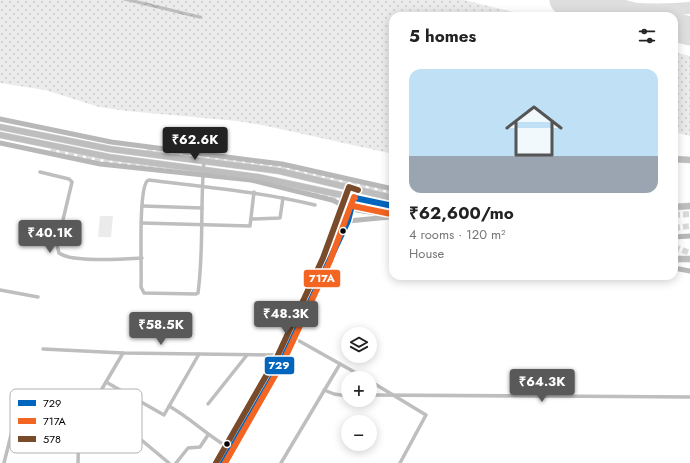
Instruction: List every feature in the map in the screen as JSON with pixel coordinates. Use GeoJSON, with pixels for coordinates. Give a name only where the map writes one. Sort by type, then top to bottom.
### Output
{"type":"FeatureCollection","features":[{"type":"Feature","properties":{"kind":"highway"},"geometry":{"type":"LineString","coordinates":[[0,127],[110,149],[279,171],[389,197]]}},
{"type":"Feature","properties":{"kind":"highway"},"geometry":{"type":"LineString","coordinates":[[0,135],[109,158],[202,172],[258,176],[389,205]]}},
{"type":"Feature","properties":{"kind":"highway"},"geometry":{"type":"LineString","coordinates":[[678,160],[690,160]]}},
{"type":"Feature","properties":{"kind":"highway"},"geometry":{"type":"LineString","coordinates":[[678,207],[690,206]]}},
{"type":"Feature","properties":{"kind":"highway"},"geometry":{"type":"LineString","coordinates":[[678,260],[690,259]]}},
{"type":"Feature","properties":{"kind":"street"},"geometry":{"type":"LineString","coordinates":[[0,119],[111,142],[282,164],[389,188]]}},
{"type":"Feature","properties":{"kind":"street"},"geometry":{"type":"LineString","coordinates":[[0,143],[100,164],[202,172],[251,180],[332,200],[352,209],[389,215]]}},
{"type":"Feature","properties":{"kind":"street"},"geometry":{"type":"LineString","coordinates":[[204,161],[202,172],[202,186],[202,224],[197,294],[144,293],[142,287],[142,206],[144,187],[149,180],[202,186],[254,192],[316,205]]}},
{"type":"Feature","properties":{"kind":"street"},"geometry":{"type":"LineString","coordinates":[[40,172],[69,179],[72,182],[57,245],[58,253],[66,256],[94,259],[142,258]]}},
{"type":"Feature","properties":{"kind":"street"},"geometry":{"type":"LineString","coordinates":[[216,463],[277,356],[323,258],[344,205],[349,187]]}},
{"type":"Feature","properties":{"kind":"street"},"geometry":{"type":"LineString","coordinates":[[223,463],[294,338],[348,221],[358,190]]}},
{"type":"Feature","properties":{"kind":"street"},"geometry":{"type":"LineString","coordinates":[[142,223],[250,226],[254,192]]}},
{"type":"Feature","properties":{"kind":"street"},"geometry":{"type":"LineString","coordinates":[[252,219],[280,218],[283,198]]}},
{"type":"Feature","properties":{"kind":"street"},"geometry":{"type":"LineString","coordinates":[[142,206],[202,208]]}},
{"type":"Feature","properties":{"kind":"street"},"geometry":{"type":"LineString","coordinates":[[348,221],[389,216]]}},
{"type":"Feature","properties":{"kind":"street"},"geometry":{"type":"LineString","coordinates":[[678,237],[690,236]]}},
{"type":"Feature","properties":{"kind":"street"},"geometry":{"type":"LineString","coordinates":[[678,260],[690,263]]}},
{"type":"Feature","properties":{"kind":"street"},"geometry":{"type":"LineString","coordinates":[[678,269],[690,271]]}},
{"type":"Feature","properties":{"kind":"street"},"geometry":{"type":"LineString","coordinates":[[0,290],[38,297]]}},
{"type":"Feature","properties":{"kind":"street"},"geometry":{"type":"LineString","coordinates":[[294,338],[352,371]]}},
{"type":"Feature","properties":{"kind":"street"},"geometry":{"type":"LineString","coordinates":[[43,349],[123,353],[277,356],[282,361]]}},
{"type":"Feature","properties":{"kind":"street"},"geometry":{"type":"LineString","coordinates":[[102,389],[123,353]]}},
{"type":"Feature","properties":{"kind":"street"},"geometry":{"type":"LineString","coordinates":[[142,403],[163,415],[199,354]]}},
{"type":"Feature","properties":{"kind":"street"},"geometry":{"type":"LineString","coordinates":[[208,404],[247,355]]}},
{"type":"Feature","properties":{"kind":"street"},"geometry":{"type":"LineString","coordinates":[[281,463],[340,364]]}},
{"type":"Feature","properties":{"kind":"street"},"geometry":{"type":"LineString","coordinates":[[106,382],[118,389]]}},
{"type":"Feature","properties":{"kind":"street"},"geometry":{"type":"LineString","coordinates":[[377,385],[426,415],[400,463]]}},
{"type":"Feature","properties":{"kind":"street"},"geometry":{"type":"LineString","coordinates":[[324,390],[341,395]]}},
{"type":"Feature","properties":{"kind":"street"},"geometry":{"type":"LineString","coordinates":[[377,395],[690,397]]}},
{"type":"Feature","properties":{"kind":"street"},"geometry":{"type":"LineString","coordinates":[[169,406],[187,416],[208,436],[226,446]]}},
{"type":"Feature","properties":{"kind":"street"},"geometry":{"type":"LineString","coordinates":[[176,463],[188,448],[200,447],[208,436]]}},
{"type":"Feature","properties":{"kind":"street"},"geometry":{"type":"LineString","coordinates":[[4,463],[10,439]]}},
{"type":"Feature","properties":{"kind":"street"},"geometry":{"type":"LineString","coordinates":[[142,440],[169,463]]}},
{"type":"Feature","properties":{"kind":"street"},"geometry":{"type":"LineString","coordinates":[[78,453],[78,463]]}},
{"type":"Feature","properties":{"kind":"shaded area"},"geometry":{"type":"Polygon","coordinates":[[[0,0],[464,0],[513,12],[389,12],[389,153],[267,126],[237,121],[99,107],[45,90],[0,83],[0,0]]]}},
{"type":"Feature","properties":{"kind":"shaded area"},"geometry":{"type":"Polygon","coordinates":[[[678,53],[690,56],[690,136],[678,133],[678,53]]]}},
{"type":"Feature","properties":{"kind":"shaded area"},"geometry":{"type":"Polygon","coordinates":[[[100,216],[113,216],[111,237],[98,237],[100,216]]]}},
{"type":"Feature","properties":{"kind":"water"},"geometry":{"type":"Polygon","coordinates":[[[122,0],[136,0],[202,16],[201,19],[122,0]]]}},
{"type":"Feature","properties":{"kind":"taxiway"},"geometry":{"type":"LineString","coordinates":[[567,1],[628,9],[659,10],[690,8]]}},
{"type":"Feature","properties":{"kind":"runway"},"geometry":{"type":"LineString","coordinates":[[564,0],[614,12]]}},
{"type":"Feature","properties":{"kind":"runway"},"geometry":{"type":"LineString","coordinates":[[678,28],[690,31]]}},
{"type":"Feature","properties":{"kind":"tunnel"},"geometry":{"type":"LineString","coordinates":[[51,148],[108,161],[197,172]]}},
{"type":"Feature","properties":{"kind":"tunnel"},"geometry":{"type":"LineString","coordinates":[[147,149],[263,165],[389,192]]}},
{"type":"Feature","properties":{"kind":"tunnel"},"geometry":{"type":"LineString","coordinates":[[287,186],[389,209]]}},
{"type":"Feature","properties":{"kind":"tunnel"},"geometry":{"type":"LineString","coordinates":[[678,215],[690,214]]}},
{"type":"Feature","properties":{"kind":"tunnel"},"geometry":{"type":"LineString","coordinates":[[678,228],[690,226]]}},
{"type":"Feature","properties":{"kind":"tunnel"},"geometry":{"type":"LineString","coordinates":[[678,248],[690,253]]}},
{"type":"Feature","properties":{"kind":"transit line","name":"578"},"geometry":{"type":"LineString","coordinates":[[216,463],[278,355],[323,258],[349,187],[358,190]]}},
{"type":"Feature","properties":{"kind":"transit line","name":"717A"},"geometry":{"type":"LineString","coordinates":[[225,463],[285,358],[330,261],[354,197],[355,198]]}},
{"type":"Feature","properties":{"kind":"transit line","name":"729"},"geometry":{"type":"LineString","coordinates":[[355,198],[389,205]]}},
{"type":"Feature","properties":{"kind":"transit line","name":"717A"},"geometry":{"type":"LineString","coordinates":[[353,206],[389,214]]}},
{"type":"Feature","properties":{"kind":"transit line","name":"729"},"geometry":{"type":"LineString","coordinates":[[223,463],[282,361],[348,221],[351,209]]}}]}
